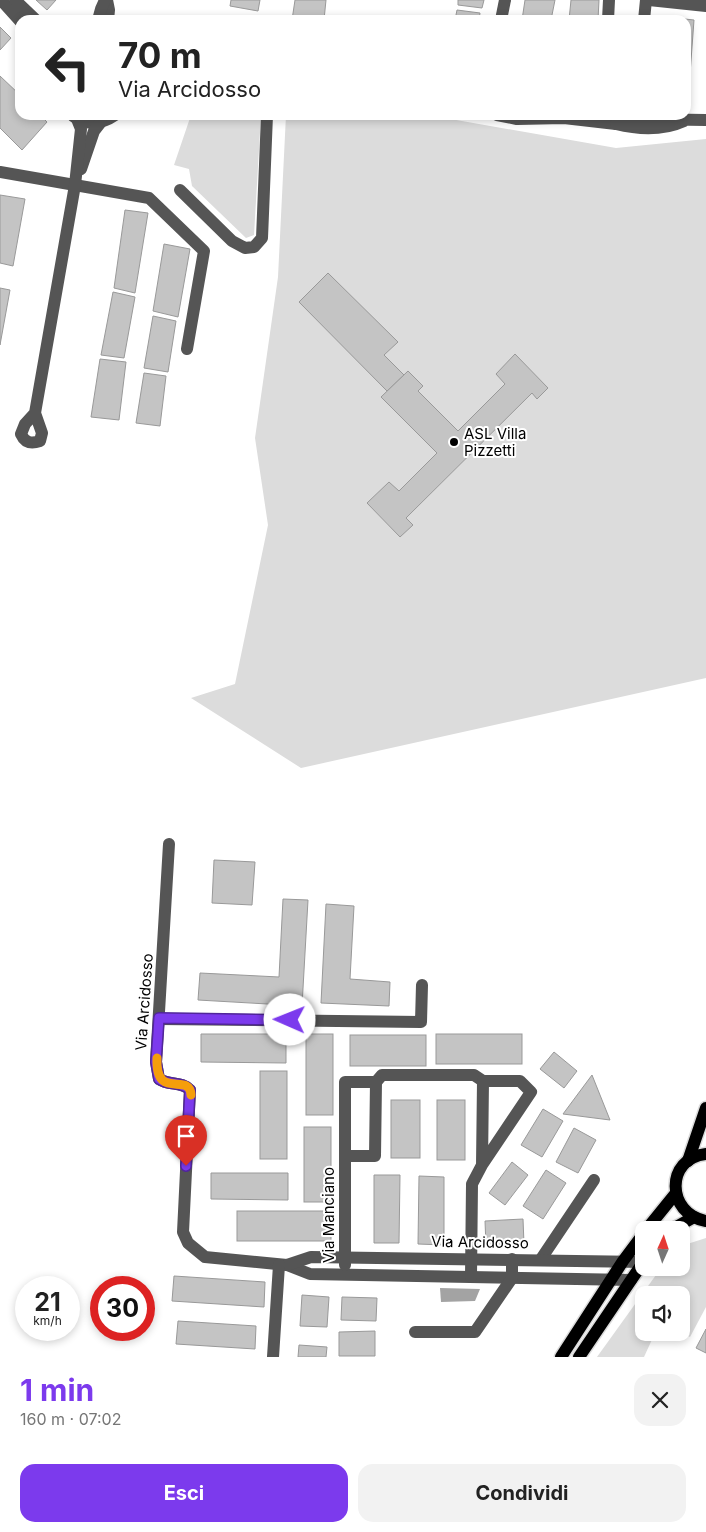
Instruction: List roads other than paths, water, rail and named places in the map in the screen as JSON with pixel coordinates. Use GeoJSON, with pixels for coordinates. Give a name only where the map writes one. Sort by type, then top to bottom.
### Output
{"type":"FeatureCollection","features":[{"type":"Feature","properties":{"kind":"main road"},"geometry":{"type":"LineString","coordinates":[[688,1161],[706,1108]]}},
{"type":"Feature","properties":{"kind":"main road"},"geometry":{"type":"LineString","coordinates":[[700,1219],[681,1206],[676,1193],[677,1178],[688,1161],[696,1156],[706,1154]]}},
{"type":"Feature","properties":{"kind":"main road"},"geometry":{"type":"LineString","coordinates":[[653,1221],[676,1193]]}},
{"type":"Feature","properties":{"kind":"main road"},"geometry":{"type":"LineString","coordinates":[[561,1357],[635,1245]]}},
{"type":"Feature","properties":{"kind":"main road"},"geometry":{"type":"LineString","coordinates":[[579,1357],[635,1274]]}},
{"type":"Feature","properties":{"kind":"street"},"geometry":{"type":"LineString","coordinates":[[1,0],[15,15]]}},
{"type":"Feature","properties":{"kind":"street"},"geometry":{"type":"LineString","coordinates":[[15,0],[31,15]]}},
{"type":"Feature","properties":{"kind":"street"},"geometry":{"type":"LineString","coordinates":[[99,15],[106,0]]}},
{"type":"Feature","properties":{"kind":"street"},"geometry":{"type":"LineString","coordinates":[[106,0],[108,15]]}},
{"type":"Feature","properties":{"kind":"street"},"geometry":{"type":"LineString","coordinates":[[502,15],[504,0]]}},
{"type":"Feature","properties":{"kind":"street"},"geometry":{"type":"LineString","coordinates":[[608,15],[609,0]]}},
{"type":"Feature","properties":{"kind":"street"},"geometry":{"type":"LineString","coordinates":[[645,15],[647,0],[706,6]]}},
{"type":"Feature","properties":{"kind":"street"},"geometry":{"type":"LineString","coordinates":[[35,413],[75,185],[81,129],[76,120]]}},
{"type":"Feature","properties":{"kind":"street"},"geometry":{"type":"LineString","coordinates":[[81,120],[85,122],[101,122]]}},
{"type":"Feature","properties":{"kind":"street"},"geometry":{"type":"LineString","coordinates":[[75,185],[94,131],[105,120]]}},
{"type":"Feature","properties":{"kind":"street"},"geometry":{"type":"LineString","coordinates":[[180,190],[232,241],[245,248],[254,247],[262,238],[267,120]]}},
{"type":"Feature","properties":{"kind":"street"},"geometry":{"type":"LineString","coordinates":[[605,120],[616,124],[646,129],[674,125],[684,120],[706,120]]}},
{"type":"Feature","properties":{"kind":"street"},"geometry":{"type":"LineString","coordinates":[[616,124],[629,120]]}},
{"type":"Feature","properties":{"kind":"street"},"geometry":{"type":"LineString","coordinates":[[0,172],[149,198],[204,251],[187,349]]}},
{"type":"Feature","properties":{"kind":"street","name":"Via Arcidosso"},"geometry":{"type":"LineString","coordinates":[[169,844],[156,1062],[159,1079],[164,1082],[182,1084],[190,1090],[183,1232],[188,1244],[205,1257],[283,1265],[310,1274],[631,1280]]}},
{"type":"Feature","properties":{"kind":"street"},"geometry":{"type":"LineString","coordinates":[[159,1018],[422,1022],[422,985]]}},
{"type":"Feature","properties":{"kind":"street"},"geometry":{"type":"LineString","coordinates":[[376,1082],[382,1075],[474,1075],[483,1081],[520,1081],[531,1092],[482,1165],[472,1184],[471,1277]]}},
{"type":"Feature","properties":{"kind":"street"},"geometry":{"type":"LineString","coordinates":[[482,1165],[483,1081]]}},
{"type":"Feature","properties":{"kind":"street","name":"Via Manciano"},"geometry":{"type":"LineString","coordinates":[[345,1156],[376,1156],[376,1082],[345,1082],[345,1156],[345,1275]]}},
{"type":"Feature","properties":{"kind":"street"},"geometry":{"type":"LineString","coordinates":[[540,1259],[594,1180]]}},
{"type":"Feature","properties":{"kind":"street","name":"Via Arcidosso"},"geometry":{"type":"LineString","coordinates":[[283,1265],[311,1257],[635,1261]]}},
{"type":"Feature","properties":{"kind":"street"},"geometry":{"type":"LineString","coordinates":[[415,1332],[475,1332],[512,1278],[512,1259]]}},
{"type":"Feature","properties":{"kind":"street"},"geometry":{"type":"LineString","coordinates":[[273,1357],[283,1265]]}},
{"type":"Feature","properties":{"kind":"place","name":"ASL Villa Pizzetti"},"geometry":{"type":"Point","coordinates":[454,442]}}]}
